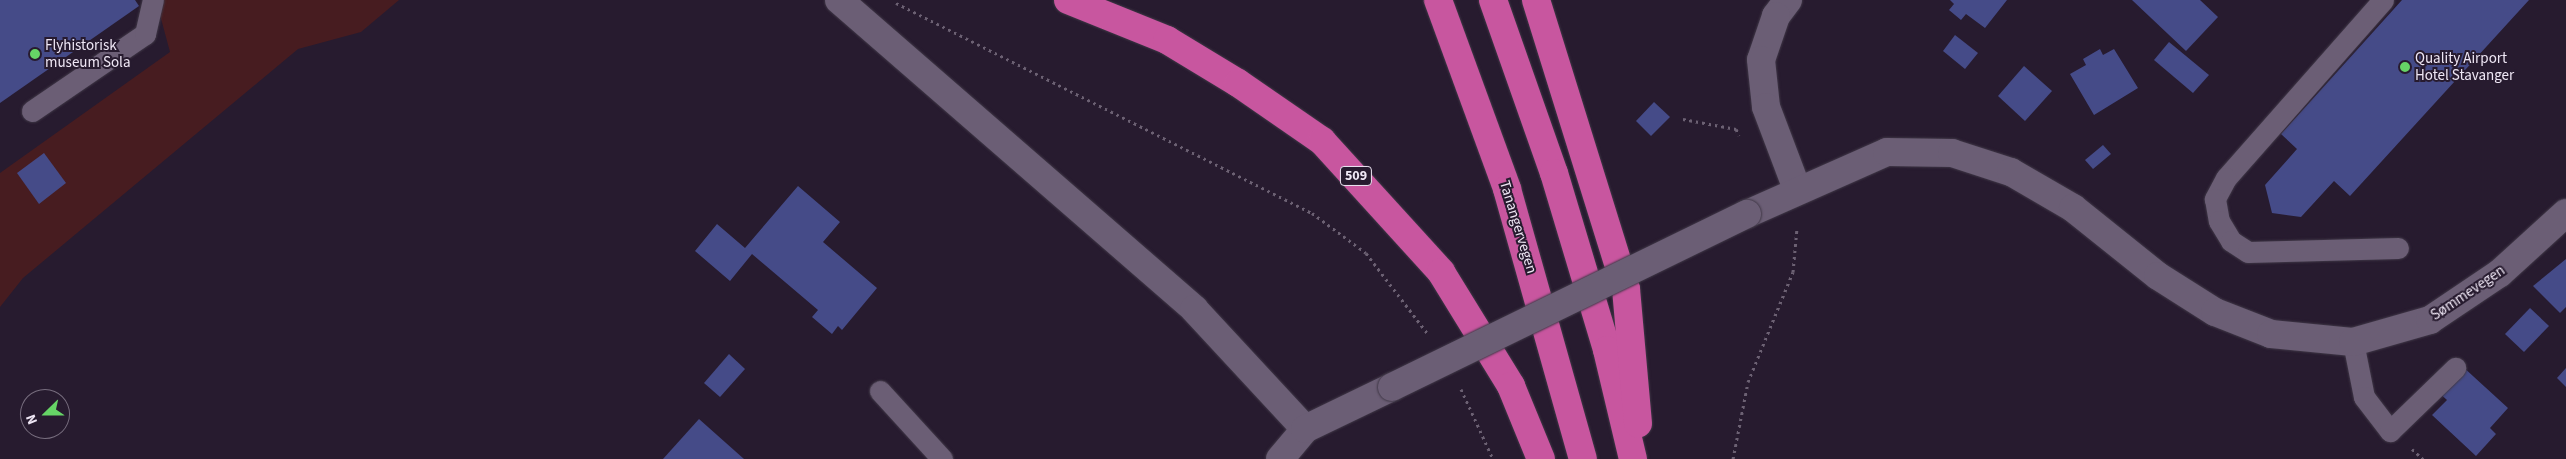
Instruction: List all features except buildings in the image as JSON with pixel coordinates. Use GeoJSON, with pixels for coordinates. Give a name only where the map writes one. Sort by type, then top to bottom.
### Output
{"type":"FeatureCollection","features":[{"type":"Feature","properties":{"kind":"highway","name":"509"},"geometry":{"type":"LineString","coordinates":[[1068,0],[1167,40],[1238,83],[1322,141],[1441,272],[1511,386],[1541,459]]}},
{"type":"Feature","properties":{"kind":"highway","name":"Tanangervegen"},"geometry":{"type":"LineString","coordinates":[[1438,0],[1507,189],[1582,459]]}},
{"type":"Feature","properties":{"kind":"highway"},"geometry":{"type":"LineString","coordinates":[[1494,0],[1554,173],[1607,350],[1633,459]]}},
{"type":"Feature","properties":{"kind":"highway"},"geometry":{"type":"LineString","coordinates":[[1536,0],[1626,289],[1642,459]]}},
{"type":"Feature","properties":{"kind":"street"},"geometry":{"type":"LineString","coordinates":[[838,0],[1194,309],[1306,429]]}},
{"type":"Feature","properties":{"kind":"street"},"geometry":{"type":"LineString","coordinates":[[1788,0],[1776,16],[1761,60],[1766,106],[1797,189]]}},
{"type":"Feature","properties":{"kind":"street"},"geometry":{"type":"LineString","coordinates":[[1280,459],[1306,429],[1797,189],[1887,152],[1952,153],[2012,172],[2073,208],[2158,276],[2214,312],[2271,334],[2353,342]]}},
{"type":"Feature","properties":{"kind":"street","name":"Sømmevegen"},"geometry":{"type":"LineString","coordinates":[[2353,342],[2430,320],[2500,273],[2566,213]]}},
{"type":"Feature","properties":{"kind":"lane"},"geometry":{"type":"LineString","coordinates":[[32,111],[145,34],[153,0]]}},
{"type":"Feature","properties":{"kind":"lane"},"geometry":{"type":"LineString","coordinates":[[2383,0],[2226,178],[2215,199],[2219,221],[2231,241],[2248,252],[2398,248]]}},
{"type":"Feature","properties":{"kind":"lane"},"geometry":{"type":"LineString","coordinates":[[2353,342],[2364,397],[2390,431],[2455,368]]}},
{"type":"Feature","properties":{"kind":"lane"},"geometry":{"type":"LineString","coordinates":[[880,391],[942,459]]}},
{"type":"Feature","properties":{"kind":"path"},"geometry":{"type":"LineString","coordinates":[[890,0],[1312,213],[1366,253],[1434,344]]}},
{"type":"Feature","properties":{"kind":"path"},"geometry":{"type":"LineString","coordinates":[[1683,118],[1736,129],[1744,143]]}},
{"type":"Feature","properties":{"kind":"path"},"geometry":{"type":"LineString","coordinates":[[1733,459],[1748,382],[1793,272],[1797,189]]}},
{"type":"Feature","properties":{"kind":"path"},"geometry":{"type":"LineString","coordinates":[[1459,384],[1493,459]]}},
{"type":"Feature","properties":{"kind":"shaded area"},"geometry":{"type":"Polygon","coordinates":[[[156,0],[399,0],[361,32],[298,49],[23,278],[0,307],[0,173],[170,52],[156,0]]]}},
{"type":"Feature","properties":{"kind":"place","name":"Flyhistorisk museum Sola"},"geometry":{"type":"Point","coordinates":[35,54]}},
{"type":"Feature","properties":{"kind":"place","name":"Quality Airport Hotel Stavanger"},"geometry":{"type":"Point","coordinates":[2405,67]}}]}
